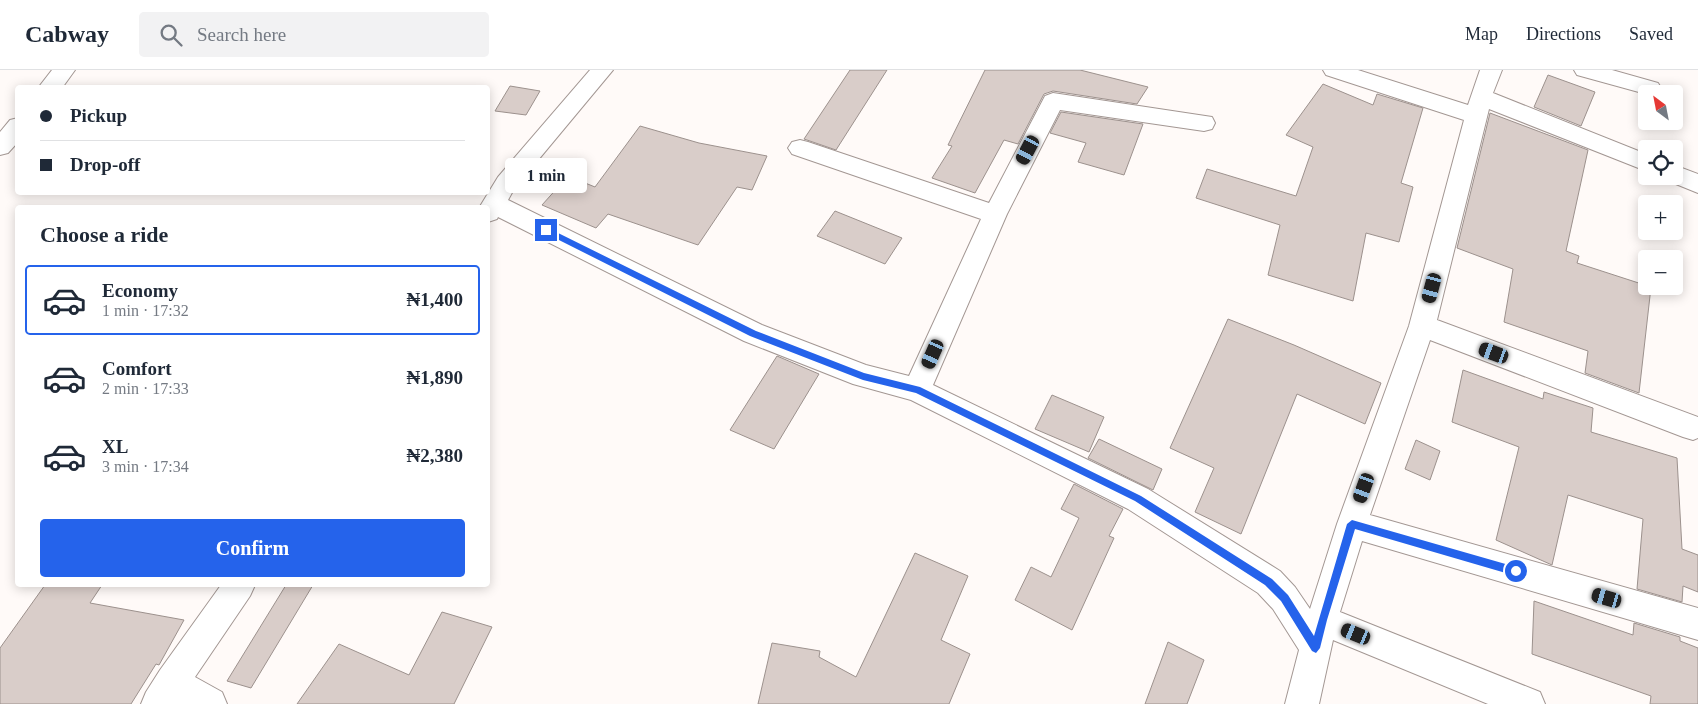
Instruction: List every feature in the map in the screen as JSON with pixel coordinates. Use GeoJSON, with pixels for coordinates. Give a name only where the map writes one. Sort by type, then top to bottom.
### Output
{"type":"FeatureCollection","features":[{"type":"Feature","properties":{"kind":"street"},"geometry":{"type":"LineString","coordinates":[[52,85],[64,70]]}},
{"type":"Feature","properties":{"kind":"street"},"geometry":{"type":"LineString","coordinates":[[602,70],[494,195],[753,333],[863,376],[917,390],[1138,499],[1269,582],[1319,634],[1528,704]]}},
{"type":"Feature","properties":{"kind":"street"},"geometry":{"type":"LineString","coordinates":[[1334,70],[1479,107],[1638,160]]}},
{"type":"Feature","properties":{"kind":"street"},"geometry":{"type":"LineString","coordinates":[[1302,704],[1319,634],[1352,524],[1422,326],[1479,107],[1491,70]]}},
{"type":"Feature","properties":{"kind":"street"},"geometry":{"type":"LineString","coordinates":[[1585,70],[1639,85]]}},
{"type":"Feature","properties":{"kind":"street"},"geometry":{"type":"LineString","coordinates":[[917,390],[994,214],[1053,101],[1204,123]]}},
{"type":"Feature","properties":{"kind":"street"},"geometry":{"type":"LineString","coordinates":[[0,147],[15,130]]}},
{"type":"Feature","properties":{"kind":"street"},"geometry":{"type":"LineString","coordinates":[[800,148],[994,214]]}},
{"type":"Feature","properties":{"kind":"street"},"geometry":{"type":"LineString","coordinates":[[1683,178],[1698,184]]}},
{"type":"Feature","properties":{"kind":"street"},"geometry":{"type":"LineString","coordinates":[[1422,326],[1693,428]]}},
{"type":"Feature","properties":{"kind":"street"},"geometry":{"type":"LineString","coordinates":[[1352,524],[1698,624]]}},
{"type":"Feature","properties":{"kind":"street"},"geometry":{"type":"LineString","coordinates":[[210,704],[165,693],[238,587]]}},
{"type":"Feature","properties":{"kind":"building"},"geometry":{"type":"Polygon","coordinates":[[[850,70],[887,70],[836,150],[804,139],[850,70]]]}},
{"type":"Feature","properties":{"kind":"building"},"geometry":{"type":"Polygon","coordinates":[[[985,70],[1080,70],[1148,87],[1137,104],[1053,91],[1044,94],[1018,144],[1004,140],[975,193],[932,178],[952,146],[948,145],[985,70]]]}},
{"type":"Feature","properties":{"kind":"building"},"geometry":{"type":"Polygon","coordinates":[[[1548,75],[1595,92],[1581,126],[1534,107],[1548,75]]]}},
{"type":"Feature","properties":{"kind":"building"},"geometry":{"type":"Polygon","coordinates":[[[1323,84],[1373,105],[1377,94],[1423,108],[1401,183],[1413,187],[1399,242],[1366,233],[1353,301],[1268,275],[1280,225],[1196,198],[1207,169],[1296,196],[1313,147],[1286,135],[1323,84]]]}},
{"type":"Feature","properties":{"kind":"building"},"geometry":{"type":"Polygon","coordinates":[[[510,86],[540,91],[526,115],[495,111],[510,86]]]}},
{"type":"Feature","properties":{"kind":"building"},"geometry":{"type":"Polygon","coordinates":[[[1061,112],[1143,124],[1124,175],[1078,162],[1086,143],[1050,133],[1061,112]]]}},
{"type":"Feature","properties":{"kind":"building"},"geometry":{"type":"Polygon","coordinates":[[[1490,113],[1588,150],[1566,251],[1579,256],[1577,263],[1638,283],[1638,295],[1650,295],[1639,393],[1585,373],[1588,351],[1504,322],[1513,269],[1457,248],[1490,113]]]}},
{"type":"Feature","properties":{"kind":"building"},"geometry":{"type":"Polygon","coordinates":[[[640,126],[699,143],[767,156],[752,190],[737,187],[698,245],[608,214],[596,228],[542,205],[568,176],[595,187],[640,126]]]}},
{"type":"Feature","properties":{"kind":"building"},"geometry":{"type":"Polygon","coordinates":[[[835,211],[902,238],[885,264],[817,236],[835,211]]]}},
{"type":"Feature","properties":{"kind":"building"},"geometry":{"type":"Polygon","coordinates":[[[1228,319],[1381,383],[1365,424],[1297,394],[1241,534],[1195,512],[1214,468],[1170,448],[1228,319]]]}},
{"type":"Feature","properties":{"kind":"building"},"geometry":{"type":"Polygon","coordinates":[[[777,356],[819,374],[774,449],[730,430],[777,356]]]}},
{"type":"Feature","properties":{"kind":"building"},"geometry":{"type":"Polygon","coordinates":[[[1463,370],[1543,399],[1544,392],[1593,408],[1591,432],[1677,458],[1682,549],[1698,555],[1698,592],[1683,586],[1682,602],[1637,589],[1643,519],[1568,495],[1552,565],[1496,540],[1519,447],[1452,422],[1463,370]]]}},
{"type":"Feature","properties":{"kind":"building"},"geometry":{"type":"Polygon","coordinates":[[[1052,395],[1104,417],[1089,452],[1035,429],[1052,395]]]}},
{"type":"Feature","properties":{"kind":"building"},"geometry":{"type":"Polygon","coordinates":[[[1099,439],[1162,469],[1153,490],[1088,458],[1099,439]]]}},
{"type":"Feature","properties":{"kind":"building"},"geometry":{"type":"Polygon","coordinates":[[[1416,440],[1440,451],[1430,480],[1405,469],[1416,440]]]}},
{"type":"Feature","properties":{"kind":"building"},"geometry":{"type":"Polygon","coordinates":[[[1074,484],[1123,509],[1109,536],[1114,538],[1072,630],[1015,600],[1031,567],[1051,577],[1079,518],[1061,509],[1074,484]]]}},
{"type":"Feature","properties":{"kind":"building"},"geometry":{"type":"Polygon","coordinates":[[[915,553],[968,576],[941,640],[970,654],[949,704],[758,704],[772,643],[820,651],[819,657],[856,677],[915,553]]]}},
{"type":"Feature","properties":{"kind":"building"},"geometry":{"type":"Polygon","coordinates":[[[44,587],[101,587],[90,603],[184,620],[159,665],[156,664],[131,704],[0,704],[0,648],[44,587]]]}},
{"type":"Feature","properties":{"kind":"building"},"geometry":{"type":"Polygon","coordinates":[[[285,587],[312,587],[251,688],[227,681],[285,587]]]}},
{"type":"Feature","properties":{"kind":"building"},"geometry":{"type":"Polygon","coordinates":[[[1534,601],[1633,635],[1634,623],[1680,637],[1680,641],[1698,648],[1698,704],[1650,704],[1651,696],[1532,654],[1534,601]]]}},
{"type":"Feature","properties":{"kind":"building"},"geometry":{"type":"Polygon","coordinates":[[[442,612],[492,627],[454,704],[297,704],[339,644],[409,675],[442,612]]]}},
{"type":"Feature","properties":{"kind":"building"},"geometry":{"type":"Polygon","coordinates":[[[1168,642],[1204,660],[1187,704],[1145,704],[1168,642]]]}},
{"type":"Feature","properties":{"kind":"route"},"geometry":{"type":"LineString","coordinates":[[546,230],[753,333],[863,376],[917,390],[1138,499],[1269,582],[1284,598],[1316,648],[1322,620],[1352,524],[1516,571]]}}]}
